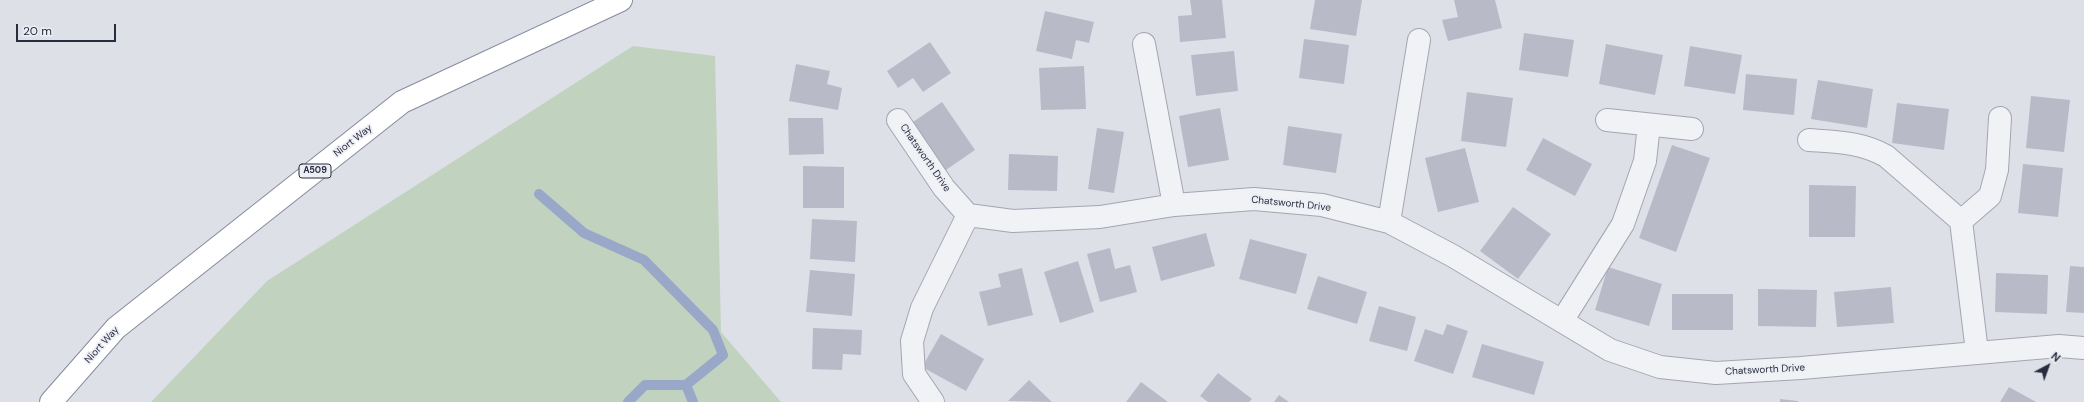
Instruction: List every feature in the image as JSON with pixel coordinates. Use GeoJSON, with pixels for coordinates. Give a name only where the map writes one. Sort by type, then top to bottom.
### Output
{"type":"FeatureCollection","features":[{"type":"Feature","properties":{"kind":"highway","name":"Niort Way"},"geometry":{"type":"LineString","coordinates":[[51,402],[116,328],[402,102],[621,0]]}},
{"type":"Feature","properties":{"kind":"street"},"geometry":{"type":"LineString","coordinates":[[1389,222],[1419,40]]}},
{"type":"Feature","properties":{"kind":"street"},"geometry":{"type":"LineString","coordinates":[[1144,44],[1174,204]]}},
{"type":"Feature","properties":{"kind":"street"},"geometry":{"type":"LineString","coordinates":[[1961,221],[1990,196],[1998,170],[2000,118]]}},
{"type":"Feature","properties":{"kind":"street","name":"Chatsworth Drive"},"geometry":{"type":"LineString","coordinates":[[898,120],[944,188],[968,214],[1013,221],[1092,217],[1174,204],[1254,199],[1322,205],[1389,222],[1453,256],[1610,350],[1660,367],[1716,373],[1802,368],[2059,346],[2084,348]]}},
{"type":"Feature","properties":{"kind":"street"},"geometry":{"type":"LineString","coordinates":[[1607,120],[1692,129]]}},
{"type":"Feature","properties":{"kind":"street"},"geometry":{"type":"LineString","coordinates":[[1562,321],[1624,224],[1645,161],[1649,125]]}},
{"type":"Feature","properties":{"kind":"street"},"geometry":{"type":"LineString","coordinates":[[1809,140],[1855,143],[1872,148],[1886,156],[1961,221],[1977,352]]}},
{"type":"Feature","properties":{"kind":"street"},"geometry":{"type":"LineString","coordinates":[[933,402],[914,374],[912,341],[922,308],[968,214]]}},
{"type":"Feature","properties":{"kind":"green space"},"geometry":{"type":"Polygon","coordinates":[[[633,46],[715,56],[721,332],[781,402],[151,402],[267,281],[633,46]]]}},
{"type":"Feature","properties":{"kind":"building"},"geometry":{"type":"Polygon","coordinates":[[[1190,0],[1222,0],[1226,38],[1180,42],[1178,16],[1192,15],[1190,0]]]}},
{"type":"Feature","properties":{"kind":"building"},"geometry":{"type":"Polygon","coordinates":[[[1315,0],[1362,0],[1356,36],[1310,29],[1315,0]]]}},
{"type":"Feature","properties":{"kind":"building"},"geometry":{"type":"Polygon","coordinates":[[[1454,0],[1495,0],[1502,28],[1448,41],[1442,20],[1458,17],[1454,0]]]}},
{"type":"Feature","properties":{"kind":"building"},"geometry":{"type":"Polygon","coordinates":[[[1045,11],[1094,22],[1089,43],[1076,40],[1072,59],[1036,51],[1045,11]]]}},
{"type":"Feature","properties":{"kind":"building"},"geometry":{"type":"Polygon","coordinates":[[[1524,33],[1574,40],[1568,77],[1519,70],[1524,33]]]}},
{"type":"Feature","properties":{"kind":"building"},"geometry":{"type":"Polygon","coordinates":[[[1304,39],[1349,45],[1344,84],[1299,78],[1304,39]]]}},
{"type":"Feature","properties":{"kind":"building"},"geometry":{"type":"Polygon","coordinates":[[[930,42],[951,73],[923,92],[913,78],[898,88],[887,71],[930,42]]]}},
{"type":"Feature","properties":{"kind":"building"},"geometry":{"type":"Polygon","coordinates":[[[1606,44],[1663,55],[1655,95],[1599,84],[1606,44]]]}},
{"type":"Feature","properties":{"kind":"building"},"geometry":{"type":"Polygon","coordinates":[[[1690,46],[1742,55],[1735,94],[1684,86],[1690,46]]]}},
{"type":"Feature","properties":{"kind":"building"},"geometry":{"type":"Polygon","coordinates":[[[1234,51],[1238,91],[1196,96],[1191,55],[1234,51]]]}},
{"type":"Feature","properties":{"kind":"building"},"geometry":{"type":"Polygon","coordinates":[[[796,64],[830,71],[827,84],[842,88],[838,110],[789,101],[796,64]]]}},
{"type":"Feature","properties":{"kind":"building"},"geometry":{"type":"Polygon","coordinates":[[[1084,66],[1086,109],[1041,110],[1039,68],[1084,66]]]}},
{"type":"Feature","properties":{"kind":"building"},"geometry":{"type":"Polygon","coordinates":[[[1746,74],[1797,79],[1794,115],[1743,110],[1746,74]]]}},
{"type":"Feature","properties":{"kind":"building"},"geometry":{"type":"Polygon","coordinates":[[[1818,80],[1873,89],[1867,128],[1811,119],[1818,80]]]}},
{"type":"Feature","properties":{"kind":"building"},"geometry":{"type":"Polygon","coordinates":[[[1467,92],[1513,98],[1506,147],[1461,141],[1467,92]]]}},
{"type":"Feature","properties":{"kind":"building"},"geometry":{"type":"Polygon","coordinates":[[[2031,96],[2070,100],[2064,152],[2026,148],[2031,96]]]}},
{"type":"Feature","properties":{"kind":"building"},"geometry":{"type":"Polygon","coordinates":[[[942,102],[975,150],[943,172],[910,124],[942,102]]]}},
{"type":"Feature","properties":{"kind":"building"},"geometry":{"type":"Polygon","coordinates":[[[1897,103],[1949,109],[1944,150],[1892,143],[1897,103]]]}},
{"type":"Feature","properties":{"kind":"building"},"geometry":{"type":"Polygon","coordinates":[[[1220,108],[1229,160],[1188,167],[1179,116],[1220,108]]]}},
{"type":"Feature","properties":{"kind":"building"},"geometry":{"type":"Polygon","coordinates":[[[788,118],[823,118],[824,154],[789,155],[788,118]]]}},
{"type":"Feature","properties":{"kind":"building"},"geometry":{"type":"Polygon","coordinates":[[[1288,126],[1342,134],[1336,173],[1283,165],[1288,126]]]}},
{"type":"Feature","properties":{"kind":"building"},"geometry":{"type":"Polygon","coordinates":[[[1097,128],[1124,132],[1114,193],[1088,189],[1097,128]]]}},
{"type":"Feature","properties":{"kind":"building"},"geometry":{"type":"Polygon","coordinates":[[[1543,138],[1592,164],[1575,196],[1526,170],[1543,138]]]}},
{"type":"Feature","properties":{"kind":"building"},"geometry":{"type":"Polygon","coordinates":[[[1672,145],[1710,158],[1676,252],[1639,238],[1672,145]]]}},
{"type":"Feature","properties":{"kind":"building"},"geometry":{"type":"Polygon","coordinates":[[[1465,148],[1479,202],[1438,212],[1425,158],[1465,148]]]}},
{"type":"Feature","properties":{"kind":"building"},"geometry":{"type":"Polygon","coordinates":[[[1009,154],[1058,156],[1057,191],[1008,190],[1009,154]]]}},
{"type":"Feature","properties":{"kind":"building"},"geometry":{"type":"Polygon","coordinates":[[[2023,164],[2063,168],[2058,217],[2018,213],[2023,164]]]}},
{"type":"Feature","properties":{"kind":"building"},"geometry":{"type":"Polygon","coordinates":[[[803,166],[844,167],[844,208],[803,208],[803,166]]]}},
{"type":"Feature","properties":{"kind":"building"},"geometry":{"type":"Polygon","coordinates":[[[1809,185],[1856,186],[1855,237],[1809,237],[1809,185]]]}},
{"type":"Feature","properties":{"kind":"building"},"geometry":{"type":"Polygon","coordinates":[[[1513,207],[1551,234],[1518,279],[1480,251],[1513,207]]]}},
{"type":"Feature","properties":{"kind":"building"},"geometry":{"type":"Polygon","coordinates":[[[812,219],[857,221],[855,262],[810,259],[812,219]]]}},
{"type":"Feature","properties":{"kind":"building"},"geometry":{"type":"Polygon","coordinates":[[[1206,233],[1215,266],[1161,281],[1152,247],[1206,233]]]}},
{"type":"Feature","properties":{"kind":"building"},"geometry":{"type":"Polygon","coordinates":[[[1250,239],[1307,254],[1296,294],[1239,279],[1250,239]]]}},
{"type":"Feature","properties":{"kind":"building"},"geometry":{"type":"Polygon","coordinates":[[[1110,248],[1115,269],[1130,265],[1137,292],[1100,302],[1087,254],[1110,248]]]}},
{"type":"Feature","properties":{"kind":"building"},"geometry":{"type":"Polygon","coordinates":[[[1078,261],[1094,312],[1060,323],[1044,272],[1078,261]]]}},
{"type":"Feature","properties":{"kind":"building"},"geometry":{"type":"Polygon","coordinates":[[[2070,266],[2084,267],[2084,313],[2066,312],[2070,266]]]}},
{"type":"Feature","properties":{"kind":"building"},"geometry":{"type":"Polygon","coordinates":[[[1608,267],[1662,284],[1649,326],[1595,310],[1608,267]]]}},
{"type":"Feature","properties":{"kind":"building"},"geometry":{"type":"Polygon","coordinates":[[[1022,268],[1033,315],[988,326],[979,292],[1001,287],[998,274],[1022,268]]]}},
{"type":"Feature","properties":{"kind":"building"},"geometry":{"type":"Polygon","coordinates":[[[810,270],[855,274],[852,316],[806,312],[810,270]]]}},
{"type":"Feature","properties":{"kind":"building"},"geometry":{"type":"Polygon","coordinates":[[[1996,273],[2048,275],[2047,314],[1995,312],[1996,273]]]}},
{"type":"Feature","properties":{"kind":"building"},"geometry":{"type":"Polygon","coordinates":[[[1318,276],[1367,292],[1357,324],[1307,309],[1318,276]]]}},
{"type":"Feature","properties":{"kind":"building"},"geometry":{"type":"Polygon","coordinates":[[[1891,287],[1894,323],[1837,327],[1834,292],[1891,287]]]}},
{"type":"Feature","properties":{"kind":"building"},"geometry":{"type":"Polygon","coordinates":[[[1758,289],[1817,290],[1816,327],[1758,326],[1758,289]]]}},
{"type":"Feature","properties":{"kind":"building"},"geometry":{"type":"Polygon","coordinates":[[[1672,294],[1733,294],[1733,330],[1672,330],[1672,294]]]}},
{"type":"Feature","properties":{"kind":"building"},"geometry":{"type":"Polygon","coordinates":[[[1379,306],[1416,317],[1407,351],[1369,341],[1379,306]]]}},
{"type":"Feature","properties":{"kind":"building"},"geometry":{"type":"Polygon","coordinates":[[[1447,324],[1468,331],[1453,374],[1414,361],[1425,329],[1443,335],[1447,324]]]}},
{"type":"Feature","properties":{"kind":"building"},"geometry":{"type":"Polygon","coordinates":[[[813,328],[862,330],[861,355],[843,354],[842,370],[812,369],[813,328]]]}},
{"type":"Feature","properties":{"kind":"building"},"geometry":{"type":"Polygon","coordinates":[[[941,334],[984,359],[966,391],[922,367],[941,334]]]}},
{"type":"Feature","properties":{"kind":"building"},"geometry":{"type":"Polygon","coordinates":[[[1482,344],[1544,362],[1534,395],[1472,377],[1482,344]]]}},
{"type":"Feature","properties":{"kind":"building"},"geometry":{"type":"Polygon","coordinates":[[[1218,373],[1252,399],[1249,402],[1208,402],[1200,396],[1218,373]]]}},
{"type":"Feature","properties":{"kind":"building"},"geometry":{"type":"Polygon","coordinates":[[[1029,380],[1052,402],[1008,401],[1029,380]]]}},
{"type":"Feature","properties":{"kind":"building"},"geometry":{"type":"Polygon","coordinates":[[[1141,382],[1168,402],[1126,402],[1141,382]]]}},
{"type":"Feature","properties":{"kind":"building"},"geometry":{"type":"Polygon","coordinates":[[[2009,387],[2036,402],[2000,402],[2009,387]]]}},
{"type":"Feature","properties":{"kind":"building"},"geometry":{"type":"Polygon","coordinates":[[[1279,395],[1289,402],[1274,402],[1279,395]]]}},
{"type":"Feature","properties":{"kind":"building"},"geometry":{"type":"Polygon","coordinates":[[[1780,399],[1798,401],[1798,402],[1780,402],[1780,399]]]}},
{"type":"Feature","properties":{"kind":"waterway"},"geometry":{"type":"LineString","coordinates":[[539,194],[584,233],[644,260],[713,330],[723,355],[686,385]]}},
{"type":"Feature","properties":{"kind":"waterway"},"geometry":{"type":"LineString","coordinates":[[628,402],[645,385],[686,385],[693,402]]}}]}
